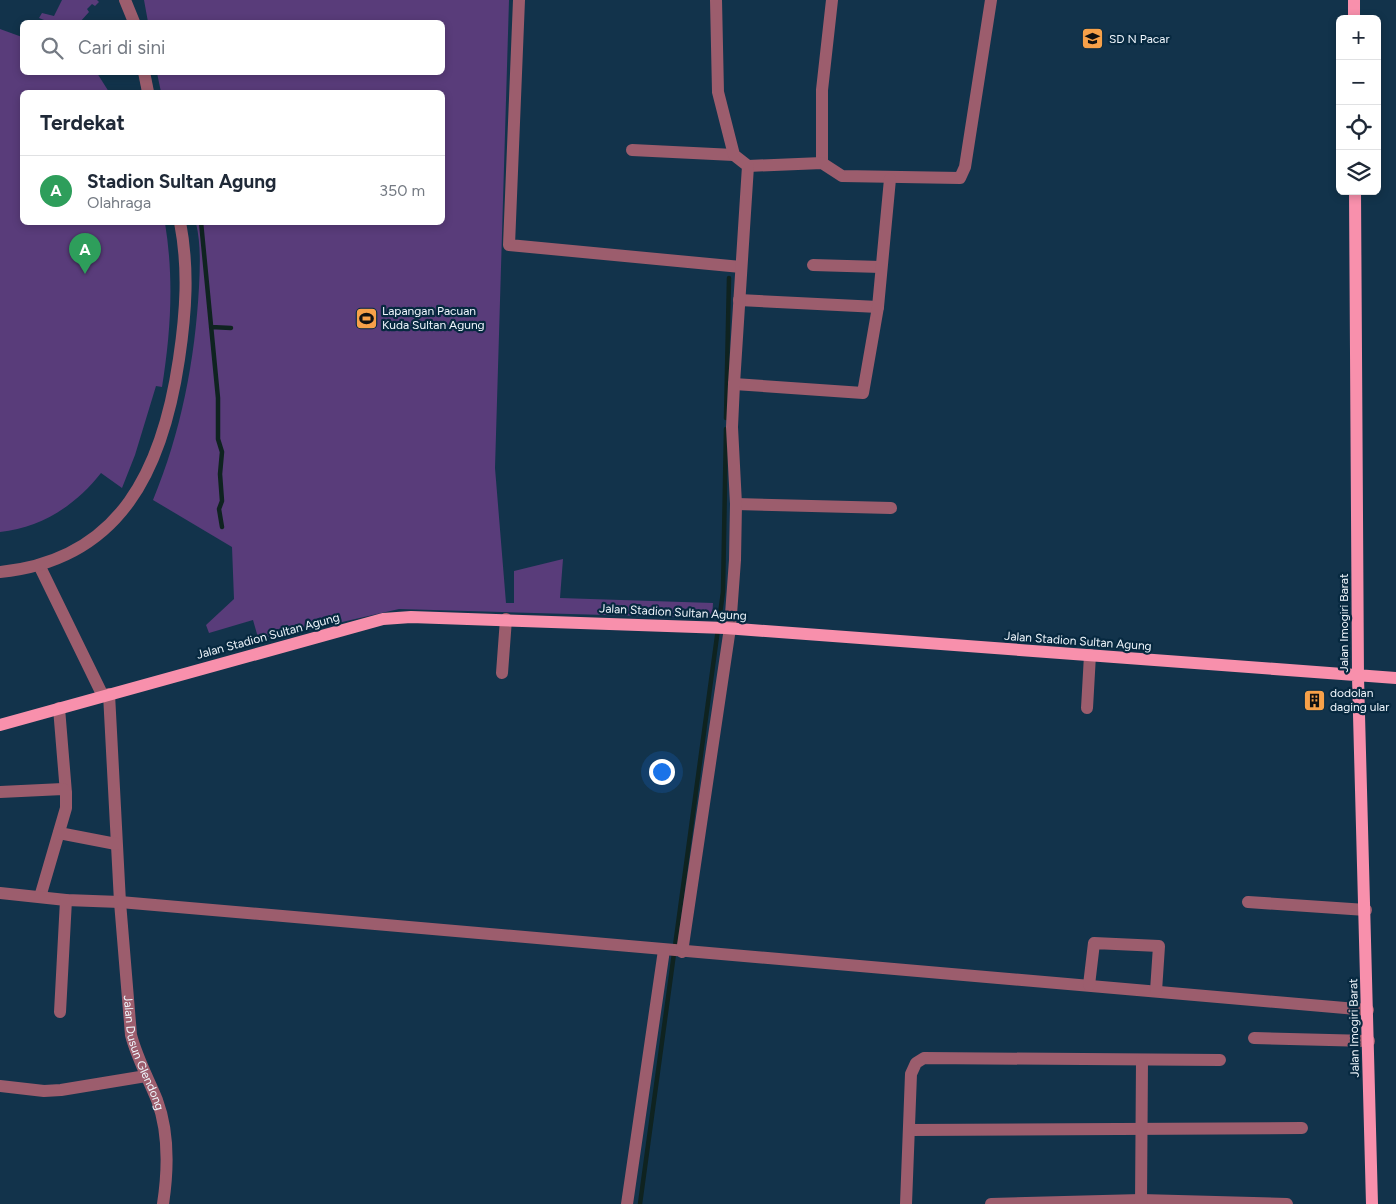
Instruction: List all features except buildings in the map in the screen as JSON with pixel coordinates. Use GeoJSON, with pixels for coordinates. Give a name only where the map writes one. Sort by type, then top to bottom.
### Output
{"type":"FeatureCollection","features":[{"type":"Feature","properties":{"kind":"main road"},"geometry":{"type":"LineString","coordinates":[[1354,0],[1354,15]]}},
{"type":"Feature","properties":{"kind":"main road","name":"Jalan Imogiri Barat"},"geometry":{"type":"LineString","coordinates":[[1355,195],[1358,677],[1366,910],[1372,1204]]}},
{"type":"Feature","properties":{"kind":"main road","name":"Jalan Stadion Sultan Agung"},"geometry":{"type":"LineString","coordinates":[[0,725],[383,619],[411,617],[722,628],[1358,677],[1396,678]]}},
{"type":"Feature","properties":{"kind":"street"},"geometry":{"type":"LineString","coordinates":[[125,0],[133,20]]}},
{"type":"Feature","properties":{"kind":"street"},"geometry":{"type":"LineString","coordinates":[[519,0],[509,245],[741,267]]}},
{"type":"Feature","properties":{"kind":"street"},"geometry":{"type":"LineString","coordinates":[[716,0],[718,92],[734,155]]}},
{"type":"Feature","properties":{"kind":"street"},"geometry":{"type":"LineString","coordinates":[[822,163],[822,90],[832,0]]}},
{"type":"Feature","properties":{"kind":"street"},"geometry":{"type":"LineString","coordinates":[[632,150],[734,155],[748,166],[822,163],[842,176],[890,179],[960,178],[965,167],[991,0]]}},
{"type":"Feature","properties":{"kind":"street"},"geometry":{"type":"LineString","coordinates":[[145,75],[148,90]]}},
{"type":"Feature","properties":{"kind":"street"},"geometry":{"type":"LineString","coordinates":[[627,1204],[673,951],[722,628],[736,504],[732,427],[748,166]]}},
{"type":"Feature","properties":{"kind":"street"},"geometry":{"type":"LineString","coordinates":[[734,384],[863,393],[878,307],[890,179]]}},
{"type":"Feature","properties":{"kind":"street"},"geometry":{"type":"LineString","coordinates":[[0,572],[39,565],[82,544],[115,519],[138,491],[153,461],[171,405],[184,322],[186,269],[180,225]]}},
{"type":"Feature","properties":{"kind":"street"},"geometry":{"type":"LineString","coordinates":[[814,265],[881,268]]}},
{"type":"Feature","properties":{"kind":"street"},"geometry":{"type":"LineString","coordinates":[[739,300],[878,307]]}},
{"type":"Feature","properties":{"kind":"street"},"geometry":{"type":"LineString","coordinates":[[736,504],[891,508]]}},
{"type":"Feature","properties":{"kind":"street"},"geometry":{"type":"LineString","coordinates":[[39,565],[106,695]]}},
{"type":"Feature","properties":{"kind":"street"},"geometry":{"type":"LineString","coordinates":[[502,673],[506,619]]}},
{"type":"Feature","properties":{"kind":"street"},"geometry":{"type":"LineString","coordinates":[[1087,708],[1090,655]]}},
{"type":"Feature","properties":{"kind":"street","name":"Jalan Dusun Glendong"},"geometry":{"type":"LineString","coordinates":[[106,695],[120,902],[132,1035],[136,1055],[158,1102],[165,1137],[166,1179],[163,1204]]}},
{"type":"Feature","properties":{"kind":"street"},"geometry":{"type":"LineString","coordinates":[[40,897],[66,808],[59,708]]}},
{"type":"Feature","properties":{"kind":"street"},"geometry":{"type":"LineString","coordinates":[[0,792],[63,789],[66,793]]}},
{"type":"Feature","properties":{"kind":"street"},"geometry":{"type":"LineString","coordinates":[[59,833],[116,844]]}},
{"type":"Feature","properties":{"kind":"street"},"geometry":{"type":"LineString","coordinates":[[0,893],[1368,1010]]}},
{"type":"Feature","properties":{"kind":"street"},"geometry":{"type":"LineString","coordinates":[[60,1012],[66,900]]}},
{"type":"Feature","properties":{"kind":"street"},"geometry":{"type":"LineString","coordinates":[[1248,902],[1366,910]]}},
{"type":"Feature","properties":{"kind":"street"},"geometry":{"type":"LineString","coordinates":[[1089,985],[1094,943],[1159,946],[1156,992]]}},
{"type":"Feature","properties":{"kind":"street"},"geometry":{"type":"LineString","coordinates":[[1254,1038],[1368,1041]]}},
{"type":"Feature","properties":{"kind":"street"},"geometry":{"type":"LineString","coordinates":[[906,1204],[911,1074],[916,1063],[924,1058],[1220,1060]]}},
{"type":"Feature","properties":{"kind":"street"},"geometry":{"type":"LineString","coordinates":[[1141,1202],[1142,1060]]}},
{"type":"Feature","properties":{"kind":"street"},"geometry":{"type":"LineString","coordinates":[[0,1086],[44,1091],[61,1090],[146,1076]]}},
{"type":"Feature","properties":{"kind":"street"},"geometry":{"type":"LineString","coordinates":[[909,1130],[1302,1128]]}},
{"type":"Feature","properties":{"kind":"street"},"geometry":{"type":"LineString","coordinates":[[990,1204],[1141,1202],[1287,1204]]}},
{"type":"Feature","properties":{"kind":"shaded area"},"geometry":{"type":"Polygon","coordinates":[[[62,0],[97,0],[99,2],[95,6],[92,4],[87,9],[89,12],[82,20],[44,20],[39,18],[42,13],[54,16],[62,0]]]}},
{"type":"Feature","properties":{"kind":"shaded area","name":"Lapangan Pacuan Kuda Sultan Agung"},"geometry":{"type":"Polygon","coordinates":[[[144,0],[509,0],[495,468],[506,603],[514,603],[514,571],[563,559],[560,598],[713,603],[712,618],[399,609],[259,641],[253,620],[209,633],[206,625],[234,599],[232,547],[153,500],[163,475],[179,422],[190,369],[197,314],[200,263],[196,225],[445,225],[445,90],[161,90],[157,75],[445,75],[445,20],[148,20],[144,0]]]}},
{"type":"Feature","properties":{"kind":"shaded area"},"geometry":{"type":"Polygon","coordinates":[[[0,29],[20,36],[20,75],[98,75],[108,90],[20,90],[20,225],[165,225],[170,264],[170,305],[168,345],[162,387],[156,386],[135,455],[122,488],[101,473],[69,505],[56,513],[30,526],[0,532],[0,29]]]}},
{"type":"Feature","properties":{"kind":"waterway"},"geometry":{"type":"LineString","coordinates":[[201,225],[218,398],[218,439],[222,452],[220,474],[222,501],[219,509],[222,527]]}},
{"type":"Feature","properties":{"kind":"waterway"},"geometry":{"type":"LineString","coordinates":[[726,418],[729,278]]}},
{"type":"Feature","properties":{"kind":"waterway"},"geometry":{"type":"LineString","coordinates":[[211,327],[231,328]]}},
{"type":"Feature","properties":{"kind":"waterway"},"geometry":{"type":"LineString","coordinates":[[640,1204],[723,592],[726,429]]}},
{"type":"Feature","properties":{"kind":"place","name":"SD N Pacar"},"geometry":{"type":"Point","coordinates":[1093,39]}},
{"type":"Feature","properties":{"kind":"place","name":"Stadion Sultan Agung"},"geometry":{"type":"Point","coordinates":[85,274]}},
{"type":"Feature","properties":{"kind":"place","name":"Lapangan Pacuan Kuda Sultan Agung"},"geometry":{"type":"Point","coordinates":[366,318]}},
{"type":"Feature","properties":{"kind":"place","name":"dodolan daging ular"},"geometry":{"type":"Point","coordinates":[1314,700]}}]}
